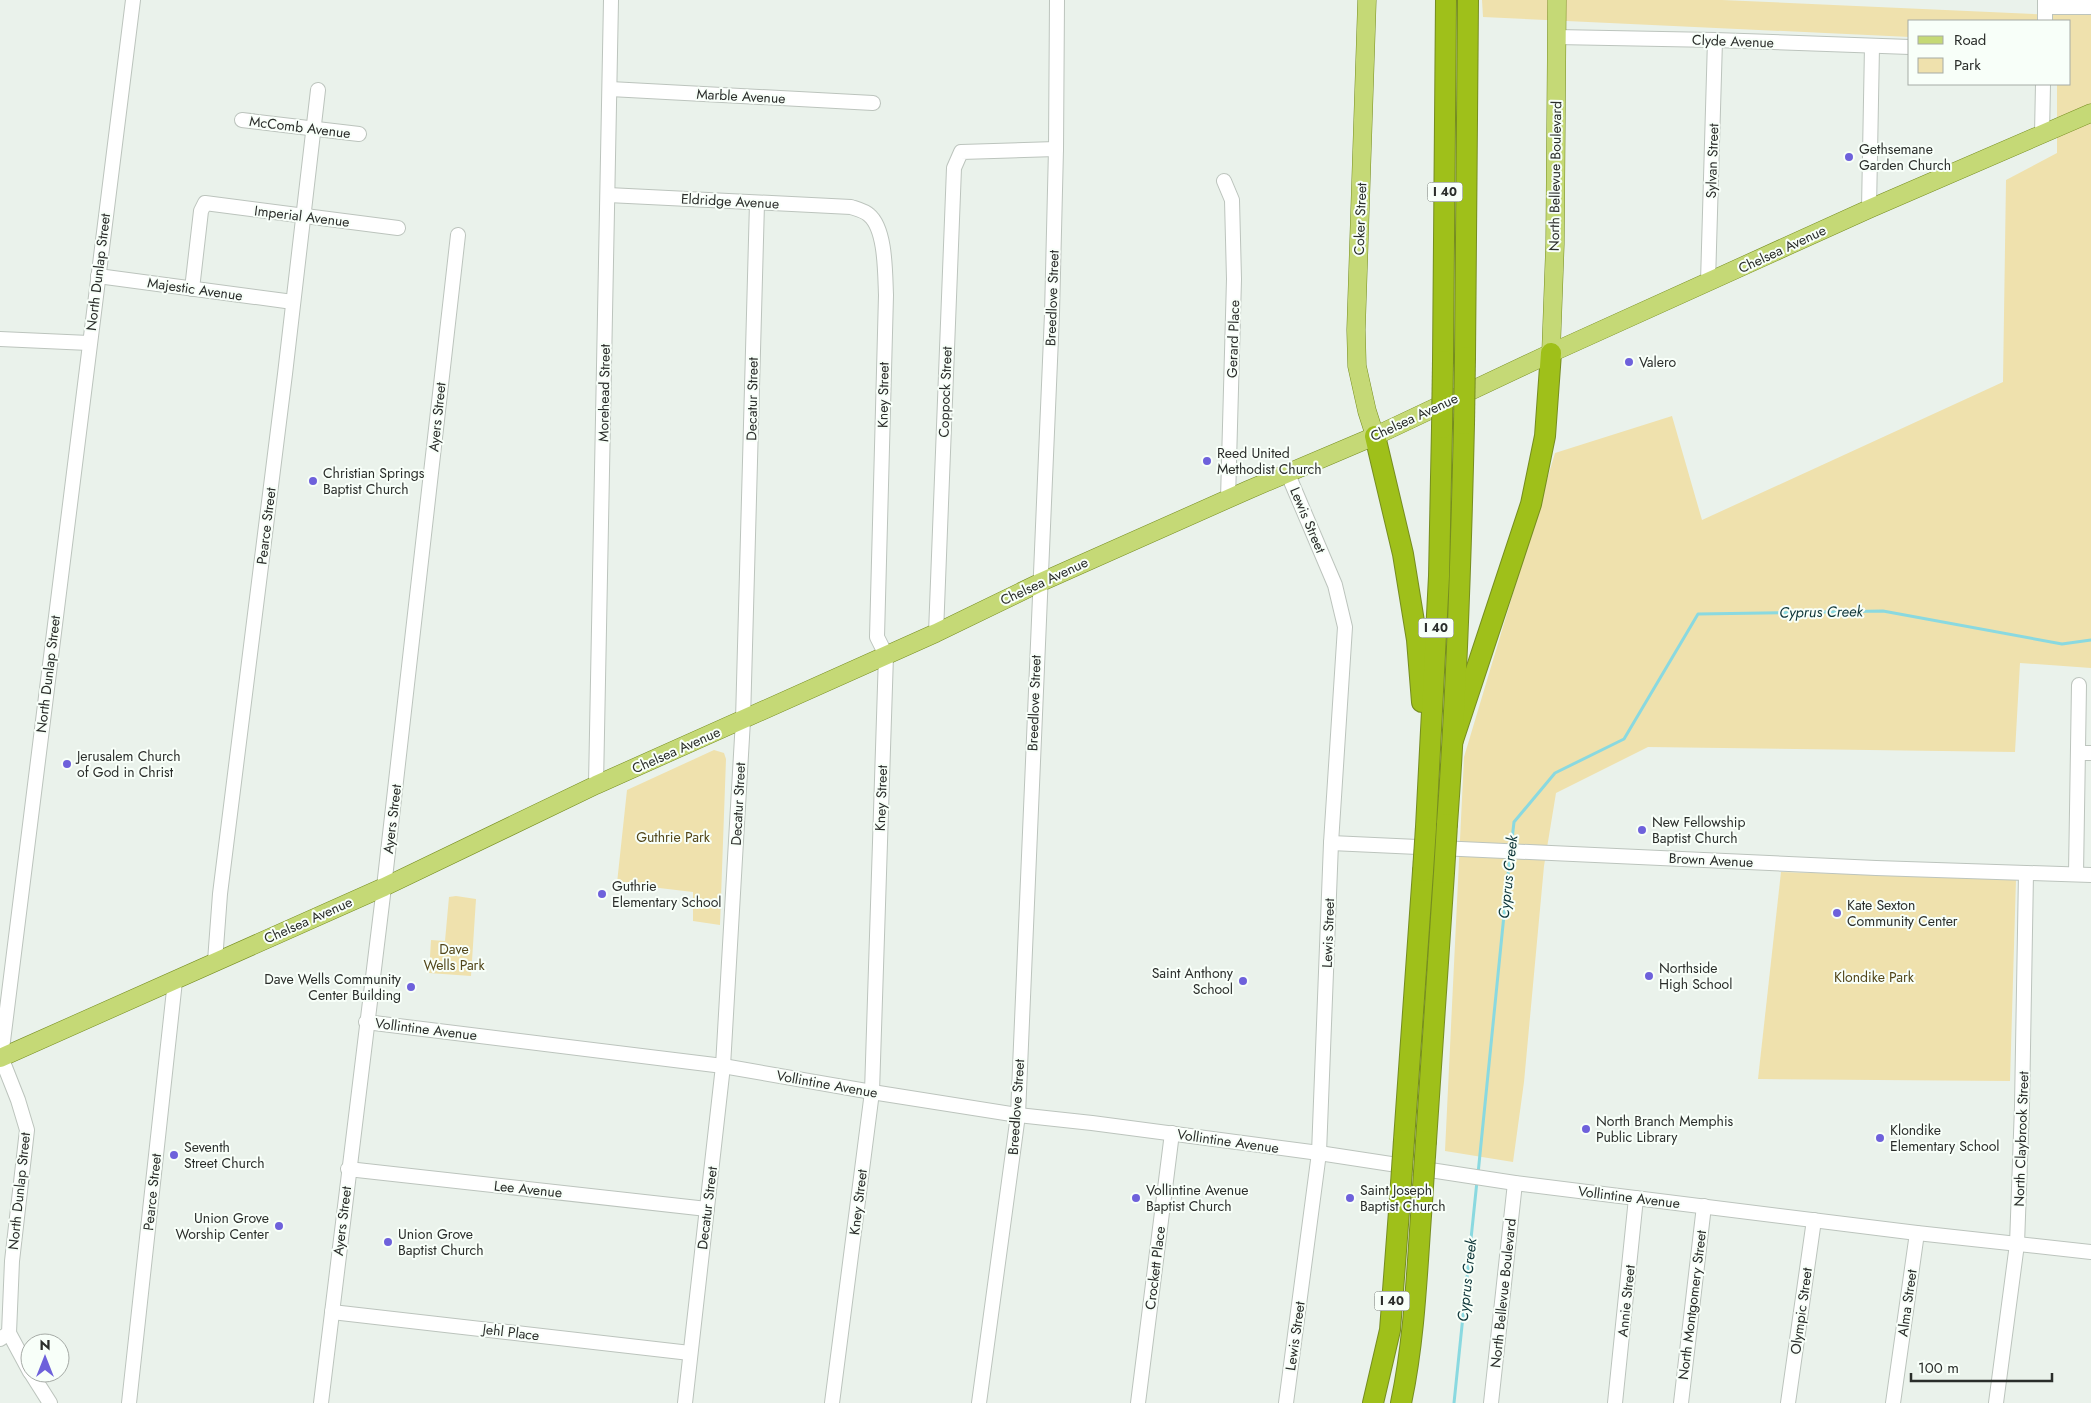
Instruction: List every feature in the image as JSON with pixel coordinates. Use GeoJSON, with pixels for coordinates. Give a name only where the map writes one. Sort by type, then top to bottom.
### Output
{"type":"FeatureCollection","features":[{"type":"Feature","properties":{"kind":"highway","name":"I 40"},"geometry":{"type":"LineString","coordinates":[[1373,1403],[1390,1330],[1428,798],[1438,586],[1442,428],[1446,0]]}},
{"type":"Feature","properties":{"kind":"highway","name":"I 40"},"geometry":{"type":"LineString","coordinates":[[1401,1403],[1412,1328],[1422,1202],[1453,740],[1461,575],[1466,357],[1468,0]]}},
{"type":"Feature","properties":{"kind":"highway"},"geometry":{"type":"LineString","coordinates":[[1453,740],[1531,504],[1545,436],[1550,353]]}},
{"type":"Feature","properties":{"kind":"highway"},"geometry":{"type":"LineString","coordinates":[[1375,436],[1403,554],[1417,640],[1428,798]]}},
{"type":"Feature","properties":{"kind":"main road","name":"Coker Street"},"geometry":{"type":"LineString","coordinates":[[1367,0],[1356,330],[1357,366],[1366,412],[1375,436]]}},
{"type":"Feature","properties":{"kind":"main road","name":"North Bellevue Boulevard"},"geometry":{"type":"LineString","coordinates":[[1550,353],[1555,244],[1557,0]]}},
{"type":"Feature","properties":{"kind":"main road","name":"Chelsea Avenue"},"geometry":{"type":"LineString","coordinates":[[1,1058],[175,981],[215,961],[384,888],[596,785],[936,633],[1039,583],[1287,472],[1375,436],[1550,353],[1869,209],[2091,113]]}},
{"type":"Feature","properties":{"kind":"street","name":"North Dunlap Street"},"geometry":{"type":"LineString","coordinates":[[5,1336],[6,1260],[27,1130],[18,1100],[1,1058],[133,0]]}},
{"type":"Feature","properties":{"kind":"street","name":"Morehead Street"},"geometry":{"type":"LineString","coordinates":[[596,785],[611,0]]}},
{"type":"Feature","properties":{"kind":"street","name":"Breedlove Street"},"geometry":{"type":"LineString","coordinates":[[978,1403],[1018,1116],[1039,583],[1052,314],[1057,0]]}},
{"type":"Feature","properties":{"kind":"street"},"geometry":{"type":"LineString","coordinates":[[2045,20],[2045,3],[2091,7]]}},
{"type":"Feature","properties":{"kind":"street","name":"Clyde Avenue"},"geometry":{"type":"LineString","coordinates":[[1556,37],[1908,47]]}},
{"type":"Feature","properties":{"kind":"street","name":"Sylvan Street"},"geometry":{"type":"LineString","coordinates":[[1708,282],[1715,40]]}},
{"type":"Feature","properties":{"kind":"street"},"geometry":{"type":"LineString","coordinates":[[1869,209],[1872,46]]}},
{"type":"Feature","properties":{"kind":"street"},"geometry":{"type":"LineString","coordinates":[[2042,134],[2043,85]]}},
{"type":"Feature","properties":{"kind":"street","name":"Marble Avenue"},"geometry":{"type":"LineString","coordinates":[[610,89],[873,103]]}},
{"type":"Feature","properties":{"kind":"street","name":"Pearce Street"},"geometry":{"type":"LineString","coordinates":[[215,961],[220,894],[318,90]]}},
{"type":"Feature","properties":{"kind":"street","name":"McComb Avenue"},"geometry":{"type":"LineString","coordinates":[[242,120],[358,134]]}},
{"type":"Feature","properties":{"kind":"street","name":"Coppock Street"},"geometry":{"type":"LineString","coordinates":[[936,633],[954,168],[961,152],[1056,149]]}},
{"type":"Feature","properties":{"kind":"street","name":"Gerard Place"},"geometry":{"type":"LineString","coordinates":[[1224,181],[1232,200],[1234,279],[1228,498]]}},
{"type":"Feature","properties":{"kind":"street","name":"Eldridge Avenue"},"geometry":{"type":"LineString","coordinates":[[608,195],[852,207]]}},
{"type":"Feature","properties":{"kind":"street","name":"Imperial Avenue"},"geometry":{"type":"LineString","coordinates":[[192,289],[201,211],[205,203],[398,228]]}},
{"type":"Feature","properties":{"kind":"street","name":"Decatur Street"},"geometry":{"type":"LineString","coordinates":[[685,1403],[723,1066],[744,720],[756,203]]}},
{"type":"Feature","properties":{"kind":"street","name":"Kney Street"},"geometry":{"type":"LineString","coordinates":[[832,1403],[872,1092],[886,655],[877,637],[886,295],[884,256],[880,233],[870,215],[852,207]]}},
{"type":"Feature","properties":{"kind":"street","name":"Ayers Street"},"geometry":{"type":"LineString","coordinates":[[321,1403],[348,1169],[384,888],[458,235]]}},
{"type":"Feature","properties":{"kind":"street","name":"Majestic Avenue"},"geometry":{"type":"LineString","coordinates":[[98,276],[293,302]]}},
{"type":"Feature","properties":{"kind":"street"},"geometry":{"type":"LineString","coordinates":[[0,339],[89,342]]}},
{"type":"Feature","properties":{"kind":"street","name":"Lewis Street"},"geometry":{"type":"LineString","coordinates":[[1286,1403],[1319,1153],[1331,843],[1345,627],[1335,585],[1287,472]]}},
{"type":"Feature","properties":{"kind":"street"},"geometry":{"type":"LineString","coordinates":[[2076,874],[2084,753],[2079,685]]}},
{"type":"Feature","properties":{"kind":"street","name":"Brown Avenue"},"geometry":{"type":"LineString","coordinates":[[1331,843],[1876,868],[2091,875]]}},
{"type":"Feature","properties":{"kind":"street","name":"North Claybrook Street"},"geometry":{"type":"LineString","coordinates":[[1996,1403],[2017,1244],[2022,1106],[2026,873]]}},
{"type":"Feature","properties":{"kind":"street","name":"Pearce Street"},"geometry":{"type":"LineString","coordinates":[[129,1403],[175,981]]}},
{"type":"Feature","properties":{"kind":"street","name":"Vollintine Avenue"},"geometry":{"type":"LineString","coordinates":[[366,1022],[723,1066],[1018,1116],[1172,1133],[1515,1183],[1917,1233],[2091,1252]]}},
{"type":"Feature","properties":{"kind":"street","name":"Crockett Place"},"geometry":{"type":"LineString","coordinates":[[1138,1403],[1172,1133]]}},
{"type":"Feature","properties":{"kind":"street","name":"Lee Avenue"},"geometry":{"type":"LineString","coordinates":[[348,1169],[707,1209]]}},
{"type":"Feature","properties":{"kind":"street","name":"North Bellevue Boulevard"},"geometry":{"type":"LineString","coordinates":[[1491,1403],[1515,1183]]}},
{"type":"Feature","properties":{"kind":"street","name":"Annie Street"},"geometry":{"type":"LineString","coordinates":[[1615,1403],[1636,1198]]}},
{"type":"Feature","properties":{"kind":"street","name":"North Montgomery Street"},"geometry":{"type":"LineString","coordinates":[[1681,1403],[1704,1206]]}},
{"type":"Feature","properties":{"kind":"street","name":"Olympic Street"},"geometry":{"type":"LineString","coordinates":[[1788,1403],[1814,1220]]}},
{"type":"Feature","properties":{"kind":"street","name":"Alma Street"},"geometry":{"type":"LineString","coordinates":[[1893,1403],[1917,1233]]}},
{"type":"Feature","properties":{"kind":"street","name":"Jehl Place"},"geometry":{"type":"LineString","coordinates":[[332,1312],[690,1353]]}},
{"type":"Feature","properties":{"kind":"street"},"geometry":{"type":"LineString","coordinates":[[5,1336],[20,1358]]}},
{"type":"Feature","properties":{"kind":"street"},"geometry":{"type":"LineString","coordinates":[[37,1383],[50,1403]]}},
{"type":"Feature","properties":{"kind":"green space"},"geometry":{"type":"Polygon","coordinates":[[[1482,0],[1722,0],[2055,15],[2056,0],[2091,0],[2091,668],[2020,663],[2015,752],[1648,747],[1556,793],[1544,866],[1524,1082],[1513,1162],[1445,1151],[1464,757],[1555,453],[1672,416],[1702,520],[2003,382],[2006,180],[2057,153],[2057,85],[2071,85],[2071,20],[1908,20],[1908,37],[1483,17],[1482,0]]]}},
{"type":"Feature","properties":{"kind":"green space","name":"Guthrie Park"},"geometry":{"type":"Polygon","coordinates":[[[714,750],[724,753],[726,759],[720,925],[693,921],[693,892],[617,883],[627,790],[714,750]]]}},
{"type":"Feature","properties":{"kind":"green space","name":"Klondike Park"},"geometry":{"type":"Polygon","coordinates":[[[1781,872],[2016,879],[2010,1081],[1758,1079],[1781,872]]]}},
{"type":"Feature","properties":{"kind":"green space","name":"Dave Wells Park"},"geometry":{"type":"Polygon","coordinates":[[[456,896],[476,899],[471,976],[429,973],[431,940],[445,941],[449,897],[456,896]]]}},
{"type":"Feature","properties":{"kind":"waterway","name":"Cyprus Creek"},"geometry":{"type":"LineString","coordinates":[[1511,848],[1514,822],[1555,773],[1624,739],[1698,614],[1883,611],[2062,644],[2091,640]]}},
{"type":"Feature","properties":{"kind":"waterway","name":"Cyprus Creek"},"geometry":{"type":"LineString","coordinates":[[1478,1174],[1510,855]]}},
{"type":"Feature","properties":{"kind":"waterway","name":"Cyprus Creek"},"geometry":{"type":"LineString","coordinates":[[1454,1403],[1477,1181]]}},
{"type":"Feature","properties":{"kind":"place","name":"Gethsemane Garden Church"},"geometry":{"type":"Point","coordinates":[1849,157]}},
{"type":"Feature","properties":{"kind":"place","name":"Valero"},"geometry":{"type":"Point","coordinates":[1629,362]}},
{"type":"Feature","properties":{"kind":"place","name":"Reed United Methodist Church"},"geometry":{"type":"Point","coordinates":[1207,461]}},
{"type":"Feature","properties":{"kind":"place","name":"Christian Springs Baptist Church"},"geometry":{"type":"Point","coordinates":[313,481]}},
{"type":"Feature","properties":{"kind":"place","name":"Jerusalem Church of God in Christ"},"geometry":{"type":"Point","coordinates":[67,764]}},
{"type":"Feature","properties":{"kind":"place","name":"New Fellowship Baptist Church"},"geometry":{"type":"Point","coordinates":[1642,830]}},
{"type":"Feature","properties":{"kind":"place","name":"Guthrie Elementary School"},"geometry":{"type":"Point","coordinates":[602,894]}},
{"type":"Feature","properties":{"kind":"place","name":"Kate Sexton Community Center"},"geometry":{"type":"Point","coordinates":[1837,913]}},
{"type":"Feature","properties":{"kind":"place","name":"Northside High School"},"geometry":{"type":"Point","coordinates":[1649,976]}},
{"type":"Feature","properties":{"kind":"place","name":"Saint Anthony School"},"geometry":{"type":"Point","coordinates":[1243,981]}},
{"type":"Feature","properties":{"kind":"place","name":"Dave Wells Community Center Building"},"geometry":{"type":"Point","coordinates":[411,987]}},
{"type":"Feature","properties":{"kind":"place","name":"North Branch Memphis Public Library"},"geometry":{"type":"Point","coordinates":[1586,1129]}},
{"type":"Feature","properties":{"kind":"place","name":"Klondike Elementary School"},"geometry":{"type":"Point","coordinates":[1880,1138]}},
{"type":"Feature","properties":{"kind":"place","name":"Seventh Street Church"},"geometry":{"type":"Point","coordinates":[174,1155]}},
{"type":"Feature","properties":{"kind":"place","name":"Vollintine Avenue Baptist Church"},"geometry":{"type":"Point","coordinates":[1136,1198]}},
{"type":"Feature","properties":{"kind":"place","name":"Saint Joseph Baptist Church"},"geometry":{"type":"Point","coordinates":[1350,1198]}},
{"type":"Feature","properties":{"kind":"place","name":"Union Grove Worship Center"},"geometry":{"type":"Point","coordinates":[279,1226]}},
{"type":"Feature","properties":{"kind":"place","name":"Union Grove Baptist Church"},"geometry":{"type":"Point","coordinates":[388,1242]}}]}
